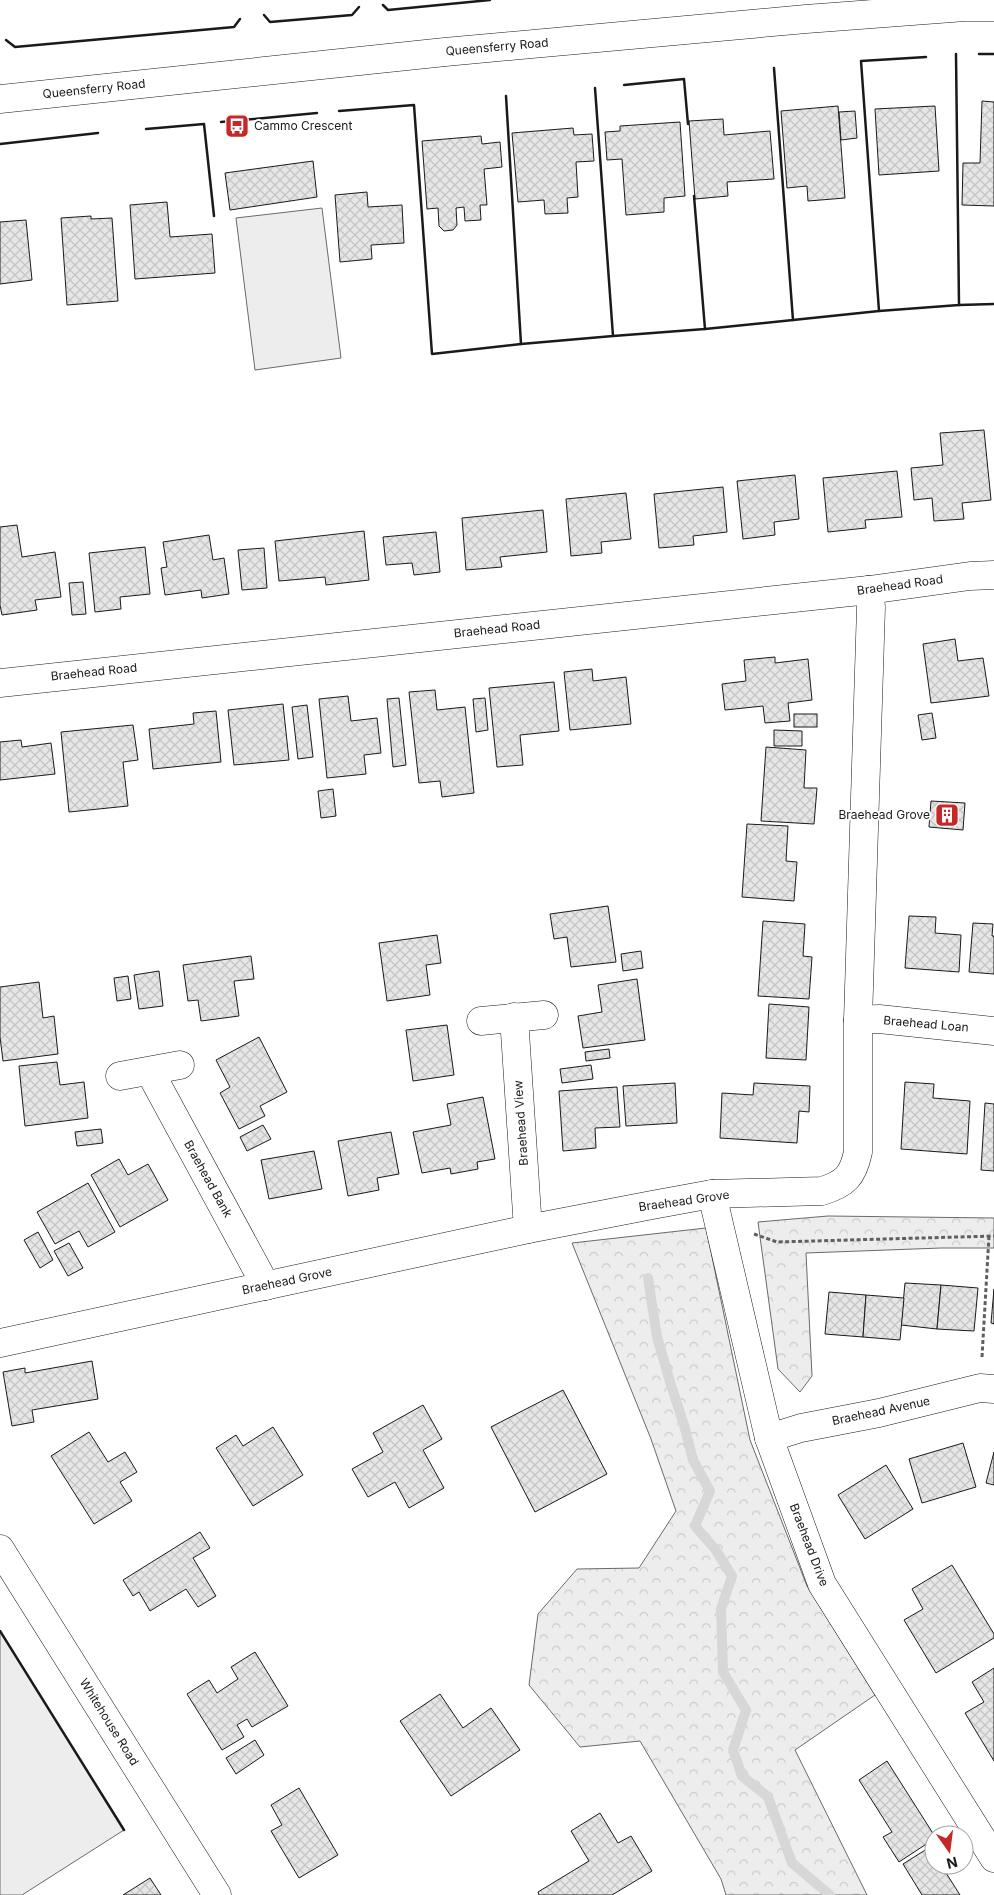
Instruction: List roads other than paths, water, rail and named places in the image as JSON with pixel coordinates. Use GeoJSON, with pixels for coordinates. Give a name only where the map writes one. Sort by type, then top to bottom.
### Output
{"type":"FeatureCollection","features":[{"type":"Feature","properties":{"kind":"street","name":"Queensferry Road"},"geometry":{"type":"LineString","coordinates":[[0,99],[552,42],[806,18],[965,7],[994,7]]}},
{"type":"Feature","properties":{"kind":"street","name":"Braehead Road"},"geometry":{"type":"LineString","coordinates":[[0,683],[869,590],[970,576],[994,575]]}},
{"type":"Feature","properties":{"kind":"street","name":"Braehead Grove"},"geometry":{"type":"LineString","coordinates":[[0,1343],[528,1229],[712,1194],[822,1191],[837,1186],[848,1178],[855,1166],[858,1152],[858,1020],[871,607],[869,590]]}},
{"type":"Feature","properties":{"kind":"street"},"geometry":{"type":"LineString","coordinates":[[481,1021],[544,1015]]}},
{"type":"Feature","properties":{"kind":"street","name":"Braehead View"},"geometry":{"type":"LineString","coordinates":[[514,1017],[528,1229]]}},
{"type":"Feature","properties":{"kind":"street","name":"Braehead Loan"},"geometry":{"type":"LineString","coordinates":[[858,1020],[878,1019],[994,1031]]}},
{"type":"Feature","properties":{"kind":"street"},"geometry":{"type":"LineString","coordinates":[[120,1076],[180,1066]]}},
{"type":"Feature","properties":{"kind":"street","name":"Braehead Bank"},"geometry":{"type":"LineString","coordinates":[[150,1072],[266,1286]]}},
{"type":"Feature","properties":{"kind":"street","name":"Braehead Drive"},"geometry":{"type":"LineString","coordinates":[[712,1194],[769,1438],[822,1584],[994,1858]]}},
{"type":"Feature","properties":{"kind":"street","name":"Braehead Avenue"},"geometry":{"type":"LineString","coordinates":[[769,1438],[801,1428],[987,1389]]}},
{"type":"Feature","properties":{"kind":"street","name":"Whitehouse Road"},"geometry":{"type":"LineString","coordinates":[[0,1549],[217,1895]]}},
{"type":"Feature","properties":{"kind":"waterway"},"geometry":{"type":"LineString","coordinates":[[648,1278],[657,1337],[693,1460],[710,1491],[695,1526],[715,1549],[732,1576],[721,1609],[723,1672],[746,1710],[733,1750],[742,1776],[768,1797],[792,1863],[830,1895]]}},
{"type":"Feature","properties":{"kind":"place","name":"Cammo Crescent"},"geometry":{"type":"Point","coordinates":[237,126]}},
{"type":"Feature","properties":{"kind":"place","name":"Braehead Grove"},"geometry":{"type":"Point","coordinates":[947,815]}}]}
